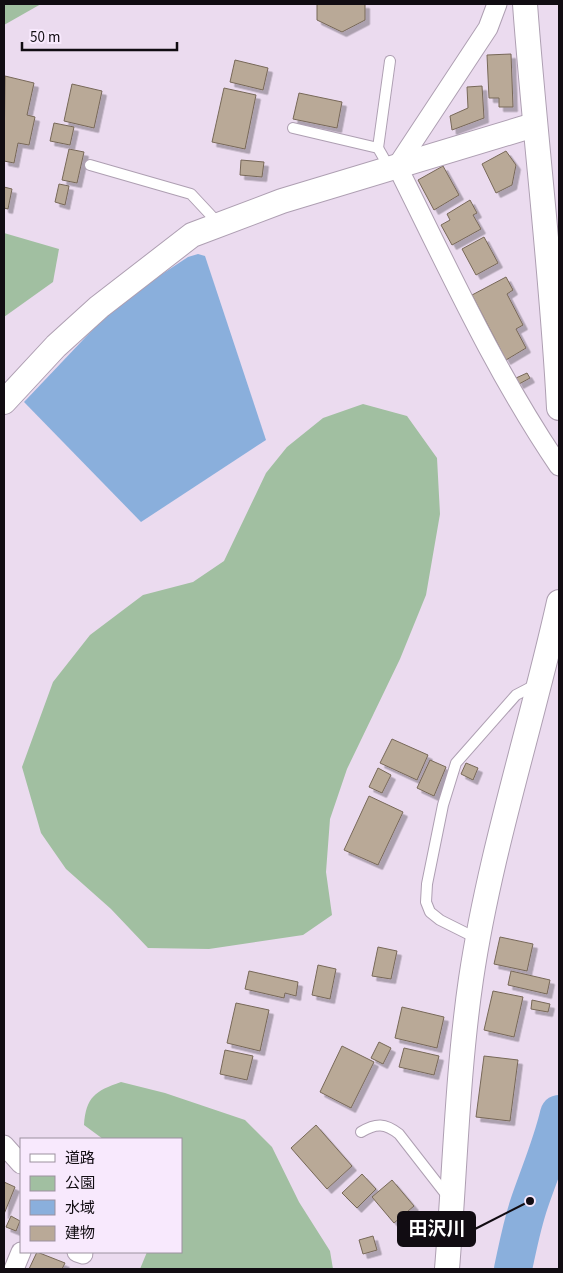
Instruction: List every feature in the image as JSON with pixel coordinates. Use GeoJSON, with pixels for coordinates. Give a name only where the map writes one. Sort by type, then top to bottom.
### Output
{"type":"FeatureCollection","features":[{"type":"Feature","properties":{"kind":"street"},"geometry":{"type":"LineString","coordinates":[[394,168],[488,28],[497,4]]}},
{"type":"Feature","properties":{"kind":"street"},"geometry":{"type":"LineString","coordinates":[[525,4],[534,125],[554,317],[559,408]]}},
{"type":"Feature","properties":{"kind":"street"},"geometry":{"type":"LineString","coordinates":[[4,402],[56,346],[99,307],[192,235],[282,201],[534,125]]}},
{"type":"Feature","properties":{"kind":"street"},"geometry":{"type":"LineString","coordinates":[[394,168],[529,422],[559,466]]}},
{"type":"Feature","properties":{"kind":"street"},"geometry":{"type":"LineString","coordinates":[[447,1269],[450,1200],[461,1068],[478,939],[525,734],[540,682],[559,602]]}},
{"type":"Feature","properties":{"kind":"street"},"geometry":{"type":"LineString","coordinates":[[4,1145],[20,1163]]}},
{"type":"Feature","properties":{"kind":"street"},"geometry":{"type":"LineString","coordinates":[[14,1269],[21,1253]]}},
{"type":"Feature","properties":{"kind":"lane"},"geometry":{"type":"LineString","coordinates":[[378,148],[390,61]]}},
{"type":"Feature","properties":{"kind":"lane"},"geometry":{"type":"LineString","coordinates":[[293,128],[378,148],[394,168]]}},
{"type":"Feature","properties":{"kind":"lane"},"geometry":{"type":"LineString","coordinates":[[90,165],[191,194],[219,224]]}},
{"type":"Feature","properties":{"kind":"lane"},"geometry":{"type":"LineString","coordinates":[[478,939],[459,932],[440,920],[430,912],[426,902],[427,884],[443,805],[456,763],[516,695],[540,682]]}},
{"type":"Feature","properties":{"kind":"lane"},"geometry":{"type":"LineString","coordinates":[[361,1132],[374,1124],[391,1127],[399,1134],[450,1200]]}},
{"type":"Feature","properties":{"kind":"green space"},"geometry":{"type":"Polygon","coordinates":[[[4,4],[41,4],[4,25],[4,4]]]}},
{"type":"Feature","properties":{"kind":"green space"},"geometry":{"type":"Polygon","coordinates":[[[4,233],[59,249],[53,282],[4,317],[4,233]]]}},
{"type":"Feature","properties":{"kind":"green space"},"geometry":{"type":"Polygon","coordinates":[[[363,404],[407,416],[437,458],[440,514],[426,595],[400,659],[347,769],[330,819],[326,872],[332,915],[303,935],[209,949],[148,948],[111,909],[66,869],[41,833],[22,767],[53,682],[90,635],[143,595],[193,582],[224,561],[266,473],[287,447],[323,418],[363,404]]]}},
{"type":"Feature","properties":{"kind":"green space"},"geometry":{"type":"Polygon","coordinates":[[[121,1082],[165,1093],[245,1120],[272,1147],[299,1202],[330,1251],[333,1269],[140,1269],[147,1253],[182,1253],[182,1138],[102,1138],[84,1125],[90,1101],[98,1092],[121,1082]]]}},
{"type":"Feature","properties":{"kind":"water"},"geometry":{"type":"Polygon","coordinates":[[[198,254],[205,256],[266,440],[141,522],[24,402],[118,303],[188,257],[198,254]]]}},
{"type":"Feature","properties":{"kind":"building"},"geometry":{"type":"Polygon","coordinates":[[[317,4],[365,4],[365,20],[342,32],[317,20],[317,4]]]}},
{"type":"Feature","properties":{"kind":"building"},"geometry":{"type":"Polygon","coordinates":[[[511,54],[513,107],[499,107],[499,98],[489,98],[487,55],[511,54]]]}},
{"type":"Feature","properties":{"kind":"building"},"geometry":{"type":"Polygon","coordinates":[[[235,60],[268,68],[263,90],[230,82],[235,60]]]}},
{"type":"Feature","properties":{"kind":"building"},"geometry":{"type":"Polygon","coordinates":[[[5,76],[34,83],[27,115],[35,117],[29,145],[18,143],[14,163],[4,161],[5,76]]]}},
{"type":"Feature","properties":{"kind":"building"},"geometry":{"type":"Polygon","coordinates":[[[72,84],[102,91],[94,128],[64,121],[72,84]]]}},
{"type":"Feature","properties":{"kind":"building"},"geometry":{"type":"Polygon","coordinates":[[[482,86],[484,118],[452,130],[450,116],[468,108],[467,87],[482,86]]]}},
{"type":"Feature","properties":{"kind":"building"},"geometry":{"type":"Polygon","coordinates":[[[224,88],[256,95],[245,149],[212,142],[224,88]]]}},
{"type":"Feature","properties":{"kind":"building"},"geometry":{"type":"Polygon","coordinates":[[[299,93],[342,102],[337,128],[293,119],[299,93]]]}},
{"type":"Feature","properties":{"kind":"building"},"geometry":{"type":"Polygon","coordinates":[[[54,123],[74,127],[70,145],[50,141],[54,123]]]}},
{"type":"Feature","properties":{"kind":"building"},"geometry":{"type":"Polygon","coordinates":[[[69,149],[84,152],[77,183],[62,180],[69,149]]]}},
{"type":"Feature","properties":{"kind":"building"},"geometry":{"type":"Polygon","coordinates":[[[506,151],[516,165],[512,185],[496,193],[482,164],[506,151]]]}},
{"type":"Feature","properties":{"kind":"building"},"geometry":{"type":"Polygon","coordinates":[[[241,160],[264,162],[262,177],[240,175],[241,160]]]}},
{"type":"Feature","properties":{"kind":"building"},"geometry":{"type":"Polygon","coordinates":[[[443,166],[459,195],[434,210],[418,180],[443,166]]]}},
{"type":"Feature","properties":{"kind":"building"},"geometry":{"type":"Polygon","coordinates":[[[59,184],[69,186],[65,205],[55,202],[59,184]]]}},
{"type":"Feature","properties":{"kind":"building"},"geometry":{"type":"Polygon","coordinates":[[[4,187],[12,189],[8,209],[4,208],[4,187]]]}},
{"type":"Feature","properties":{"kind":"building"},"geometry":{"type":"Polygon","coordinates":[[[470,200],[477,213],[473,215],[481,229],[452,245],[441,225],[450,220],[447,214],[470,200]]]}},
{"type":"Feature","properties":{"kind":"building"},"geometry":{"type":"Polygon","coordinates":[[[484,237],[498,263],[476,275],[462,249],[484,237]]]}},
{"type":"Feature","properties":{"kind":"building"},"geometry":{"type":"Polygon","coordinates":[[[506,277],[513,290],[507,294],[523,325],[516,329],[526,348],[506,360],[472,295],[506,277]]]}},
{"type":"Feature","properties":{"kind":"building"},"geometry":{"type":"Polygon","coordinates":[[[527,373],[530,378],[519,384],[516,378],[527,373]]]}},
{"type":"Feature","properties":{"kind":"building"},"geometry":{"type":"Polygon","coordinates":[[[392,739],[428,755],[417,780],[380,763],[392,739]]]}},
{"type":"Feature","properties":{"kind":"building"},"geometry":{"type":"Polygon","coordinates":[[[430,760],[446,767],[434,796],[417,788],[430,760]]]}},
{"type":"Feature","properties":{"kind":"building"},"geometry":{"type":"Polygon","coordinates":[[[466,763],[478,768],[473,780],[461,774],[466,763]]]}},
{"type":"Feature","properties":{"kind":"building"},"geometry":{"type":"Polygon","coordinates":[[[378,768],[391,775],[382,793],[369,787],[378,768]]]}},
{"type":"Feature","properties":{"kind":"building"},"geometry":{"type":"Polygon","coordinates":[[[369,796],[403,812],[378,865],[344,850],[369,796]]]}},
{"type":"Feature","properties":{"kind":"building"},"geometry":{"type":"Polygon","coordinates":[[[500,937],[533,944],[527,971],[494,964],[500,937]]]}},
{"type":"Feature","properties":{"kind":"building"},"geometry":{"type":"Polygon","coordinates":[[[378,947],[397,951],[391,979],[372,976],[378,947]]]}},
{"type":"Feature","properties":{"kind":"building"},"geometry":{"type":"Polygon","coordinates":[[[318,965],[336,969],[330,999],[312,995],[318,965]]]}},
{"type":"Feature","properties":{"kind":"building"},"geometry":{"type":"Polygon","coordinates":[[[249,971],[298,982],[296,996],[285,993],[284,998],[245,989],[249,971]]]}},
{"type":"Feature","properties":{"kind":"building"},"geometry":{"type":"Polygon","coordinates":[[[511,971],[550,980],[547,994],[508,985],[511,971]]]}},
{"type":"Feature","properties":{"kind":"building"},"geometry":{"type":"Polygon","coordinates":[[[493,991],[523,997],[514,1037],[484,1030],[493,991]]]}},
{"type":"Feature","properties":{"kind":"building"},"geometry":{"type":"Polygon","coordinates":[[[532,1000],[550,1004],[548,1012],[531,1009],[532,1000]]]}},
{"type":"Feature","properties":{"kind":"building"},"geometry":{"type":"Polygon","coordinates":[[[236,1003],[269,1010],[260,1051],[227,1043],[236,1003]]]}},
{"type":"Feature","properties":{"kind":"building"},"geometry":{"type":"Polygon","coordinates":[[[402,1007],[444,1017],[437,1048],[395,1038],[402,1007]]]}},
{"type":"Feature","properties":{"kind":"building"},"geometry":{"type":"Polygon","coordinates":[[[379,1042],[391,1048],[383,1064],[371,1058],[379,1042]]]}},
{"type":"Feature","properties":{"kind":"building"},"geometry":{"type":"Polygon","coordinates":[[[342,1046],[374,1062],[351,1108],[320,1092],[342,1046]]]}},
{"type":"Feature","properties":{"kind":"building"},"geometry":{"type":"Polygon","coordinates":[[[404,1048],[439,1056],[434,1075],[399,1067],[404,1048]]]}},
{"type":"Feature","properties":{"kind":"building"},"geometry":{"type":"Polygon","coordinates":[[[225,1050],[253,1056],[247,1080],[220,1074],[225,1050]]]}},
{"type":"Feature","properties":{"kind":"building"},"geometry":{"type":"Polygon","coordinates":[[[484,1056],[518,1060],[510,1121],[476,1117],[484,1056]]]}},
{"type":"Feature","properties":{"kind":"building"},"geometry":{"type":"Polygon","coordinates":[[[316,1125],[352,1166],[327,1189],[291,1148],[316,1125]]]}},
{"type":"Feature","properties":{"kind":"building"},"geometry":{"type":"Polygon","coordinates":[[[362,1174],[376,1189],[357,1208],[342,1193],[362,1174]]]}},
{"type":"Feature","properties":{"kind":"building"},"geometry":{"type":"Polygon","coordinates":[[[392,1180],[414,1206],[394,1223],[372,1197],[392,1180]]]}},
{"type":"Feature","properties":{"kind":"building"},"geometry":{"type":"Polygon","coordinates":[[[4,1182],[15,1187],[4,1214],[4,1182]]]}},
{"type":"Feature","properties":{"kind":"building"},"geometry":{"type":"Polygon","coordinates":[[[11,1216],[20,1221],[16,1231],[6,1227],[11,1216]]]}},
{"type":"Feature","properties":{"kind":"building"},"geometry":{"type":"Polygon","coordinates":[[[373,1236],[377,1250],[363,1254],[359,1240],[373,1236]]]}},
{"type":"Feature","properties":{"kind":"building"},"geometry":{"type":"Polygon","coordinates":[[[37,1253],[65,1263],[62,1269],[29,1269],[37,1253]]]}},
{"type":"Feature","properties":{"kind":"waterway"},"geometry":{"type":"LineString","coordinates":[[513,1269],[527,1210],[559,1114]]}},
{"type":"Feature","properties":{"kind":"place","name":"田沢川"},"geometry":{"type":"Point","coordinates":[530,1201]}}]}
